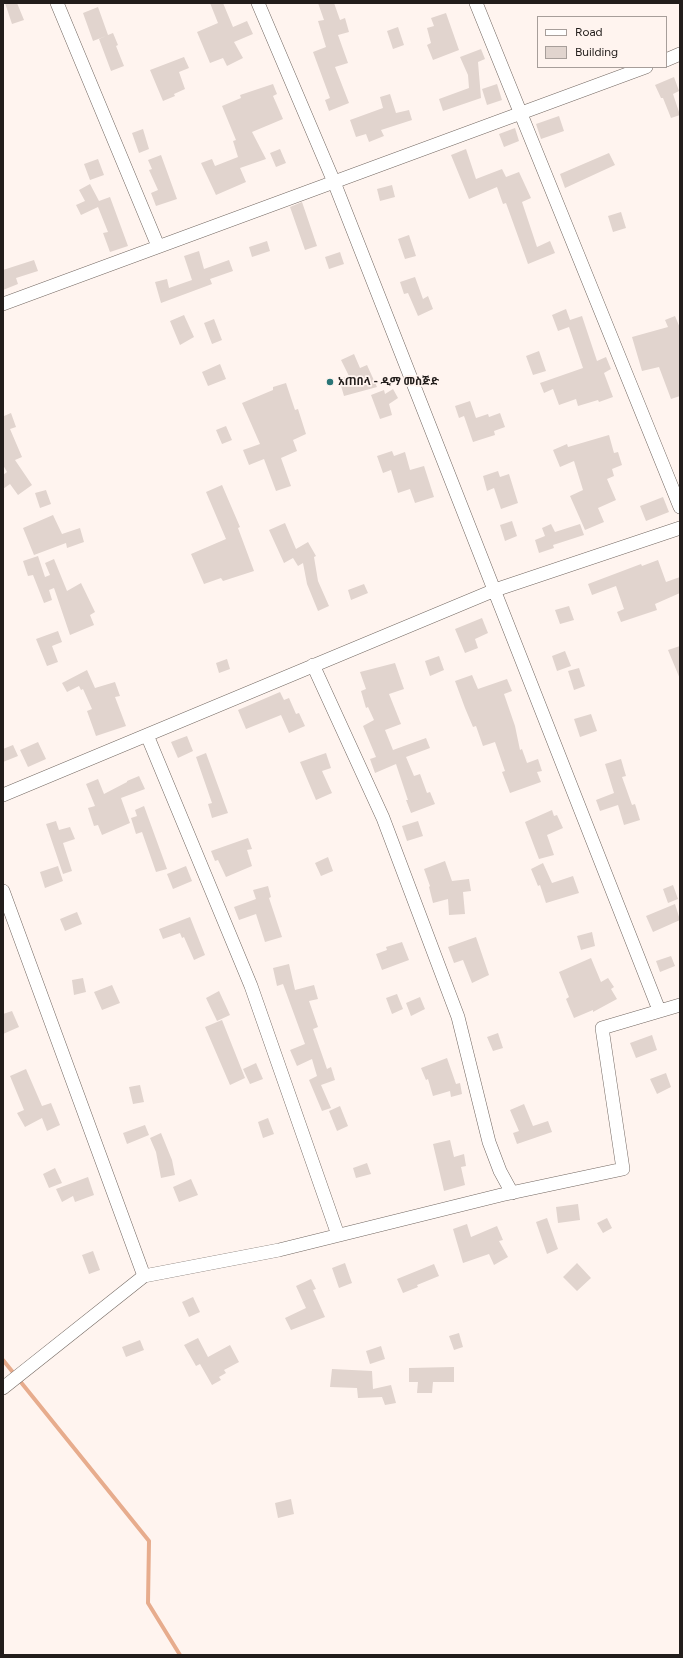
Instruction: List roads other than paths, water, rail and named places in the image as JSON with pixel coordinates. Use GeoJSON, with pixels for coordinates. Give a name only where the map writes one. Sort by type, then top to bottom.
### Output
{"type":"FeatureCollection","features":[{"type":"Feature","properties":{"kind":"street"},"geometry":{"type":"LineString","coordinates":[[57,3],[158,246]]}},
{"type":"Feature","properties":{"kind":"street"},"geometry":{"type":"LineString","coordinates":[[258,3],[334,182],[659,1010]]}},
{"type":"Feature","properties":{"kind":"street"},"geometry":{"type":"LineString","coordinates":[[476,3],[680,508]]}},
{"type":"Feature","properties":{"kind":"street"},"geometry":{"type":"LineString","coordinates":[[667,60],[680,54]]}},
{"type":"Feature","properties":{"kind":"street"},"geometry":{"type":"LineString","coordinates":[[3,304],[643,68]]}},
{"type":"Feature","properties":{"kind":"street"},"geometry":{"type":"LineString","coordinates":[[3,795],[495,590],[680,528]]}},
{"type":"Feature","properties":{"kind":"street"},"geometry":{"type":"LineString","coordinates":[[313,665],[386,825],[458,1017],[489,1142],[500,1172],[512,1193]]}},
{"type":"Feature","properties":{"kind":"street"},"geometry":{"type":"LineString","coordinates":[[147,735],[185,822],[251,986],[338,1235]]}},
{"type":"Feature","properties":{"kind":"street"},"geometry":{"type":"LineString","coordinates":[[3,891],[144,1276]]}},
{"type":"Feature","properties":{"kind":"street"},"geometry":{"type":"LineString","coordinates":[[3,1388],[144,1276],[279,1250],[512,1193],[622,1169],[602,1028],[680,1005]]}},
{"type":"Feature","properties":{"kind":"waterway"},"geometry":{"type":"LineString","coordinates":[[3,1360],[149,1541],[148,1603],[180,1655]]}},
{"type":"Feature","properties":{"kind":"place","name":"አጠበላ - ዲማ መስጅድ"},"geometry":{"type":"Point","coordinates":[330,382]}}]}
